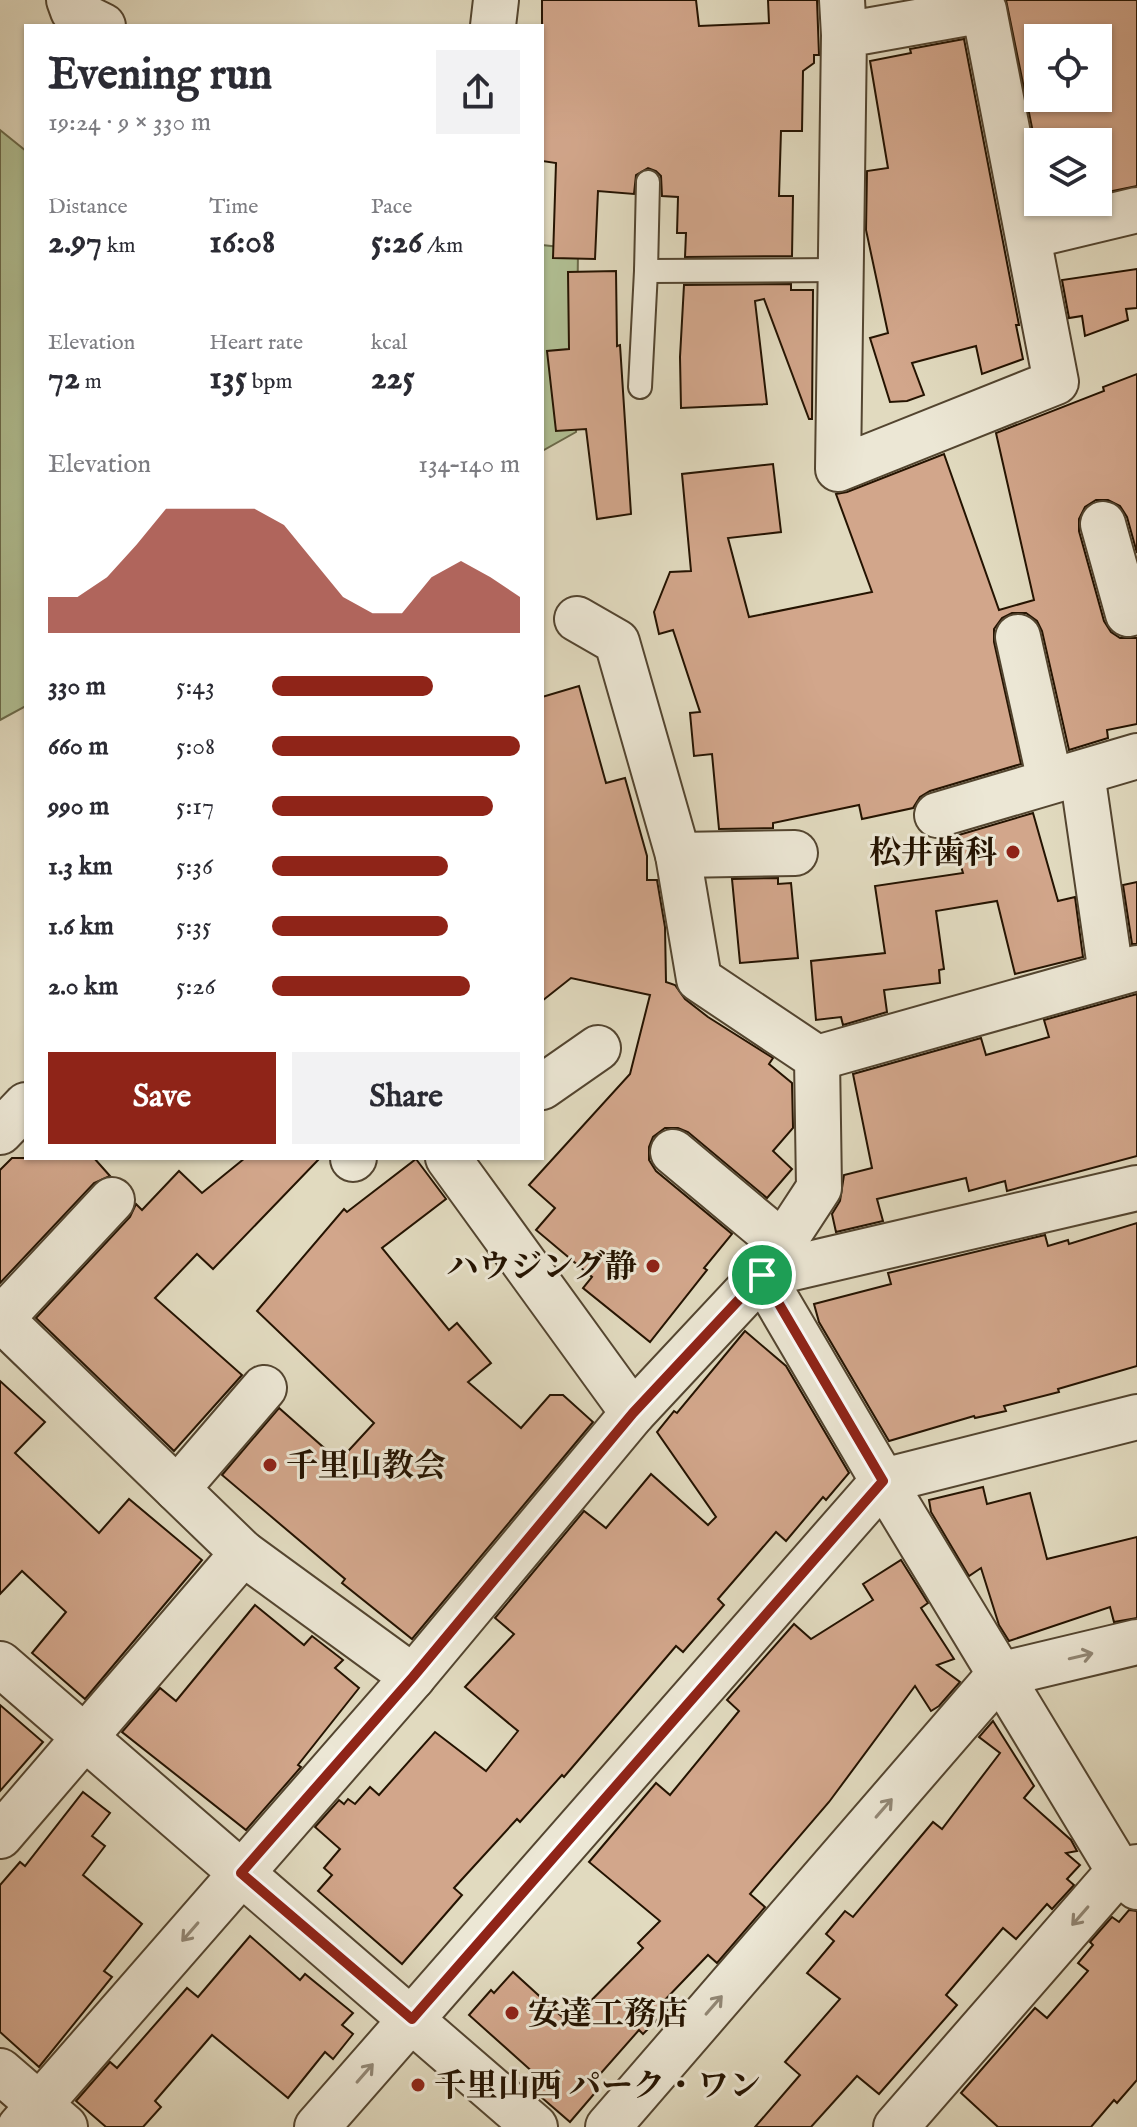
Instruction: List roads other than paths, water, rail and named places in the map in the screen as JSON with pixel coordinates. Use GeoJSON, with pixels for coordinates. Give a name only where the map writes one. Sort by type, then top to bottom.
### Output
{"type":"FeatureCollection","features":[{"type":"Feature","properties":{"kind":"street"},"geometry":{"type":"LineString","coordinates":[[69,0],[73,11],[99,24]]}},
{"type":"Feature","properties":{"kind":"street"},"geometry":{"type":"LineString","coordinates":[[493,24],[496,0]]}},
{"type":"Feature","properties":{"kind":"street"},"geometry":{"type":"LineString","coordinates":[[984,10],[1029,236],[1056,382],[838,469],[843,18],[984,10]]}},
{"type":"Feature","properties":{"kind":"street"},"geometry":{"type":"LineString","coordinates":[[1029,236],[1137,210]]}},
{"type":"Feature","properties":{"kind":"street"},"geometry":{"type":"LineString","coordinates":[[1103,524],[1128,614],[1137,612]]}},
{"type":"Feature","properties":{"kind":"street"},"geometry":{"type":"LineString","coordinates":[[577,619],[617,642],[678,855],[699,979],[817,1058],[1124,971],[1066,777],[1018,637]]}},
{"type":"Feature","properties":{"kind":"street"},"geometry":{"type":"LineString","coordinates":[[937,815],[1137,756]]}},
{"type":"Feature","properties":{"kind":"street"},"geometry":{"type":"LineString","coordinates":[[678,855],[795,853]]}},
{"type":"Feature","properties":{"kind":"street"},"geometry":{"type":"LineString","coordinates":[[544,1086],[598,1048]]}},
{"type":"Feature","properties":{"kind":"street"},"geometry":{"type":"LineString","coordinates":[[0,2071],[42,2120],[241,1873],[413,1677],[633,1413],[772,1259],[819,1188],[817,1058]]}},
{"type":"Feature","properties":{"kind":"street"},"geometry":{"type":"LineString","coordinates":[[0,1132],[24,1107]]}},
{"type":"Feature","properties":{"kind":"street"},"geometry":{"type":"LineString","coordinates":[[673,1152],[772,1259],[883,1481],[999,1675],[1131,1875],[896,2127]]}},
{"type":"Feature","properties":{"kind":"street"},"geometry":{"type":"LineString","coordinates":[[449,1160],[633,1413]]}},
{"type":"Feature","properties":{"kind":"street"},"geometry":{"type":"LineString","coordinates":[[772,1259],[1137,1188]]}},
{"type":"Feature","properties":{"kind":"street"},"geometry":{"type":"LineString","coordinates":[[112,1200],[0,1318],[243,1553],[413,1677]]}},
{"type":"Feature","properties":{"kind":"street"},"geometry":{"type":"LineString","coordinates":[[177,1489],[264,1388]]}},
{"type":"Feature","properties":{"kind":"street"},"geometry":{"type":"LineString","coordinates":[[317,2127],[883,1481],[1137,1417]]}},
{"type":"Feature","properties":{"kind":"street"},"geometry":{"type":"LineString","coordinates":[[0,1836],[243,1553]]}},
{"type":"Feature","properties":{"kind":"street"},"geometry":{"type":"LineString","coordinates":[[608,2127],[999,1675],[1137,1642]]}},
{"type":"Feature","properties":{"kind":"street"},"geometry":{"type":"LineString","coordinates":[[0,1664],[535,2127]]}},
{"type":"Feature","properties":{"kind":"lane"},"geometry":{"type":"LineString","coordinates":[[640,387],[648,182]]}},
{"type":"Feature","properties":{"kind":"lane"},"geometry":{"type":"LineString","coordinates":[[646,271],[841,270]]}},
{"type":"Feature","properties":{"kind":"place","name":"松井歯科"},"geometry":{"type":"Point","coordinates":[1013,852]}},
{"type":"Feature","properties":{"kind":"place","name":"ハウジング静"},"geometry":{"type":"Point","coordinates":[653,1266]}},
{"type":"Feature","properties":{"kind":"place","name":"千里山教会"},"geometry":{"type":"Point","coordinates":[270,1465]}},
{"type":"Feature","properties":{"kind":"place","name":"安達工務店"},"geometry":{"type":"Point","coordinates":[512,2013]}},
{"type":"Feature","properties":{"kind":"place","name":"千里山西 パーク・ワン"},"geometry":{"type":"Point","coordinates":[418,2085]}}]}
